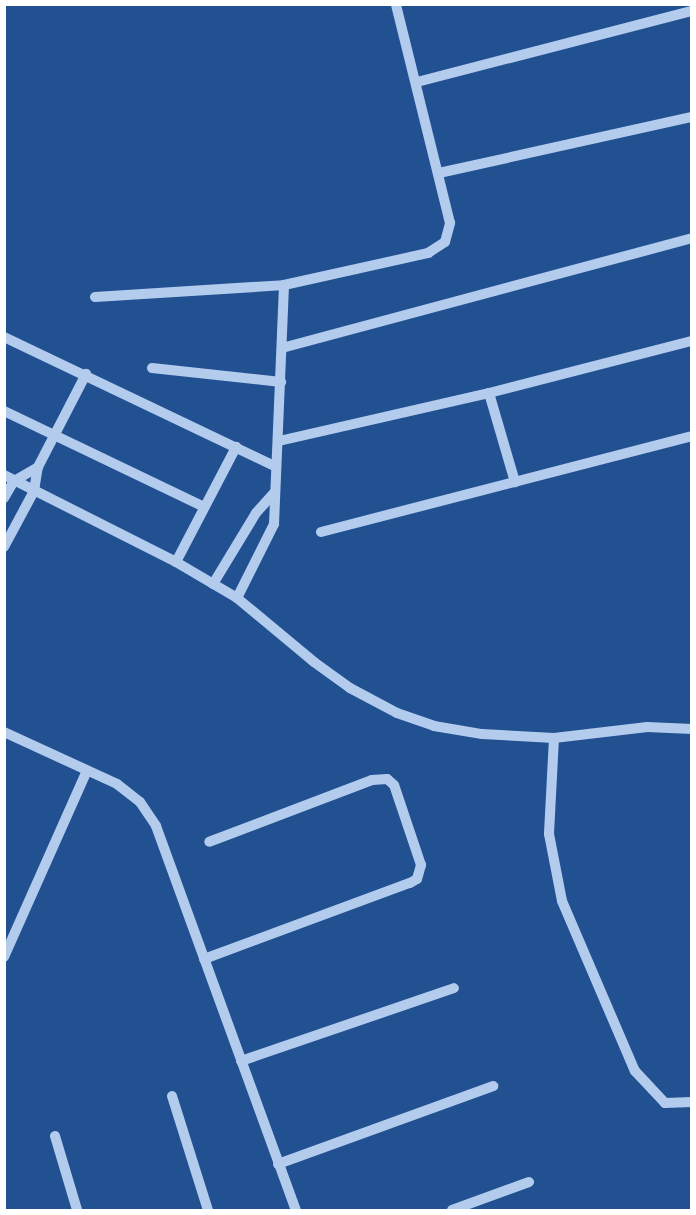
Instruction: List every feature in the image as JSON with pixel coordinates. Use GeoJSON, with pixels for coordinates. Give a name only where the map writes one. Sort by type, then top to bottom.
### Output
{"type":"FeatureCollection","features":[{"type":"Feature","properties":{"kind":"street"},"geometry":{"type":"LineString","coordinates":[[95,297],[284,285],[438,248],[450,235],[450,223],[396,4]]}},
{"type":"Feature","properties":{"kind":"street"},"geometry":{"type":"LineString","coordinates":[[417,82],[692,11]]}},
{"type":"Feature","properties":{"kind":"street"},"geometry":{"type":"LineString","coordinates":[[439,173],[692,117]]}},
{"type":"Feature","properties":{"kind":"street"},"geometry":{"type":"LineString","coordinates":[[282,348],[692,238]]}},
{"type":"Feature","properties":{"kind":"street"},"geometry":{"type":"LineString","coordinates":[[237,598],[274,524],[274,466],[279,441],[284,285]]}},
{"type":"Feature","properties":{"kind":"street"},"geometry":{"type":"LineString","coordinates":[[4,337],[86,374],[274,466]]}},
{"type":"Feature","properties":{"kind":"street"},"geometry":{"type":"LineString","coordinates":[[279,441],[489,393],[692,341]]}},
{"type":"Feature","properties":{"kind":"street"},"geometry":{"type":"LineString","coordinates":[[152,368],[281,382]]}},
{"type":"Feature","properties":{"kind":"street"},"geometry":{"type":"LineString","coordinates":[[4,547],[34,491],[38,467],[86,374]]}},
{"type":"Feature","properties":{"kind":"street"},"geometry":{"type":"LineString","coordinates":[[489,393],[515,482]]}},
{"type":"Feature","properties":{"kind":"street"},"geometry":{"type":"LineString","coordinates":[[4,411],[204,507]]}},
{"type":"Feature","properties":{"kind":"street"},"geometry":{"type":"LineString","coordinates":[[321,532],[692,436]]}},
{"type":"Feature","properties":{"kind":"street"},"geometry":{"type":"LineString","coordinates":[[176,561],[236,447]]}},
{"type":"Feature","properties":{"kind":"street"},"geometry":{"type":"LineString","coordinates":[[9,478],[38,467]]}},
{"type":"Feature","properties":{"kind":"street"},"geometry":{"type":"LineString","coordinates":[[9,478],[176,561],[237,598],[314,662],[350,688],[397,713],[434,726],[482,734],[554,738],[647,727],[692,729]]}},
{"type":"Feature","properties":{"kind":"street"},"geometry":{"type":"LineString","coordinates":[[4,498],[9,478]]}},
{"type":"Feature","properties":{"kind":"street"},"geometry":{"type":"LineString","coordinates":[[213,584],[256,513],[274,493]]}},
{"type":"Feature","properties":{"kind":"street"},"geometry":{"type":"LineString","coordinates":[[4,732],[117,784],[140,801],[156,826],[296,1210]]}},
{"type":"Feature","properties":{"kind":"street"},"geometry":{"type":"LineString","coordinates":[[554,738],[549,834],[562,901],[635,1071],[665,1103],[692,1102]]}},
{"type":"Feature","properties":{"kind":"street"},"geometry":{"type":"LineString","coordinates":[[4,957],[87,771]]}},
{"type":"Feature","properties":{"kind":"street"},"geometry":{"type":"LineString","coordinates":[[204,959],[410,883],[421,872],[394,785],[387,779],[372,780],[209,842]]}},
{"type":"Feature","properties":{"kind":"street"},"geometry":{"type":"LineString","coordinates":[[241,1061],[454,988]]}},
{"type":"Feature","properties":{"kind":"street"},"geometry":{"type":"LineString","coordinates":[[278,1164],[493,1086]]}},
{"type":"Feature","properties":{"kind":"street"},"geometry":{"type":"LineString","coordinates":[[172,1096],[208,1210]]}},
{"type":"Feature","properties":{"kind":"street"},"geometry":{"type":"LineString","coordinates":[[55,1136],[77,1210]]}},
{"type":"Feature","properties":{"kind":"street"},"geometry":{"type":"LineString","coordinates":[[452,1210],[528,1182]]}}]}
